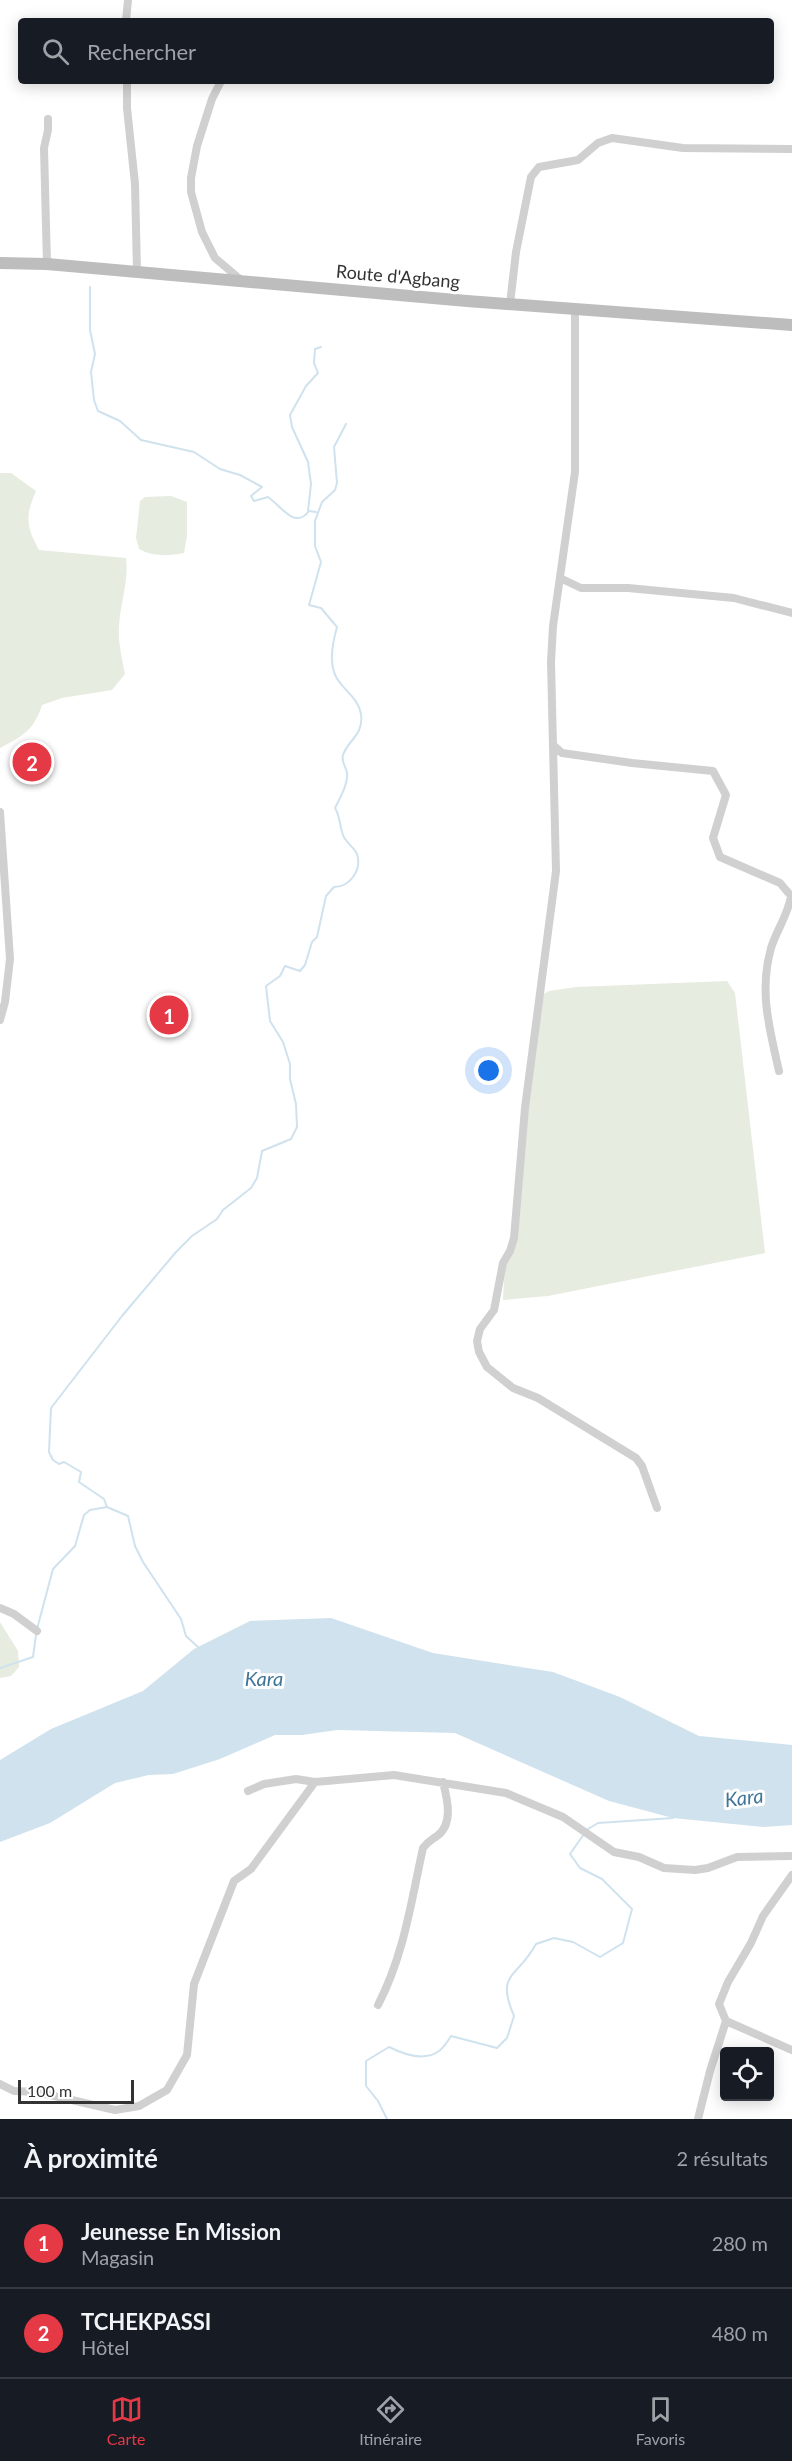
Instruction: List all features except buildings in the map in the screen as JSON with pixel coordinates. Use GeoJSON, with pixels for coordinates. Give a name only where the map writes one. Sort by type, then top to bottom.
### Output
{"type":"FeatureCollection","features":[{"type":"Feature","properties":{"kind":"main road","name":"Route d'Agbang"},"geometry":{"type":"LineString","coordinates":[[0,263],[47,264],[510,304],[792,324]]}},
{"type":"Feature","properties":{"kind":"street"},"geometry":{"type":"LineString","coordinates":[[126,18],[128,0]]}},
{"type":"Feature","properties":{"kind":"street"},"geometry":{"type":"LineString","coordinates":[[127,84],[127,108],[135,184],[137,272]]}},
{"type":"Feature","properties":{"kind":"street"},"geometry":{"type":"LineString","coordinates":[[220,84],[212,99],[197,146],[190,178],[190,192],[202,232],[215,258],[241,280]]}},
{"type":"Feature","properties":{"kind":"street"},"geometry":{"type":"LineString","coordinates":[[47,264],[44,148],[48,119]]}},
{"type":"Feature","properties":{"kind":"street"},"geometry":{"type":"LineString","coordinates":[[510,304],[516,252],[531,177],[539,168],[578,160],[598,144],[612,138],[683,148],[792,149]]}},
{"type":"Feature","properties":{"kind":"street"},"geometry":{"type":"LineString","coordinates":[[575,309],[575,472],[553,626],[551,662],[558,851],[525,1108],[514,1238],[503,1263],[494,1310],[480,1329],[477,1341],[479,1352],[487,1367],[513,1388],[538,1398],[636,1458],[642,1466],[657,1508]]}},
{"type":"Feature","properties":{"kind":"street"},"geometry":{"type":"LineString","coordinates":[[560,578],[581,588],[628,588],[734,598],[792,613]]}},
{"type":"Feature","properties":{"kind":"street"},"geometry":{"type":"LineString","coordinates":[[553,745],[562,753],[713,771],[726,795],[713,838],[720,857],[780,883],[790,896],[789,910],[772,944],[765,972],[765,1004],[779,1071]]}},
{"type":"Feature","properties":{"kind":"street"},"geometry":{"type":"LineString","coordinates":[[0,812],[10,959],[5,1002],[0,1020]]}},
{"type":"Feature","properties":{"kind":"street"},"geometry":{"type":"LineString","coordinates":[[0,1608],[14,1614],[37,1631]]}},
{"type":"Feature","properties":{"kind":"street"},"geometry":{"type":"LineString","coordinates":[[248,1791],[264,1784],[296,1779],[315,1782],[394,1775],[506,1793],[563,1817],[614,1852],[639,1857],[664,1868],[702,1869],[737,1857],[792,1856]]}},
{"type":"Feature","properties":{"kind":"street"},"geometry":{"type":"LineString","coordinates":[[0,2084],[14,2091],[37,2092],[115,2110],[139,2106],[167,2090],[187,2055],[194,1984],[234,1881],[251,1869],[315,1782]]}},
{"type":"Feature","properties":{"kind":"street"},"geometry":{"type":"LineString","coordinates":[[378,2006],[392,1978],[402,1945],[423,1848],[429,1839],[438,1836],[446,1824],[448,1811],[443,1782]]}},
{"type":"Feature","properties":{"kind":"street"},"geometry":{"type":"LineString","coordinates":[[698,2119],[726,2021],[719,2004],[763,1916],[792,1875]]}},
{"type":"Feature","properties":{"kind":"street"},"geometry":{"type":"LineString","coordinates":[[726,2021],[792,2050]]}},
{"type":"Feature","properties":{"kind":"shaded area"},"geometry":{"type":"Polygon","coordinates":[[[0,473],[11,473],[36,491],[28,521],[39,550],[126,558],[127,567],[119,633],[125,674],[112,690],[62,698],[42,705],[35,721],[27,731],[0,748],[0,473]]]}},
{"type":"Feature","properties":{"kind":"shaded area"},"geometry":{"type":"Polygon","coordinates":[[[171,496],[187,502],[187,536],[184,553],[161,555],[139,549],[136,538],[140,501],[145,497],[171,496]]]}},
{"type":"Feature","properties":{"kind":"shaded area"},"geometry":{"type":"Polygon","coordinates":[[[727,981],[735,993],[765,1253],[548,1296],[503,1300],[505,1265],[513,1252],[542,995],[549,991],[576,987],[727,981]]]}},
{"type":"Feature","properties":{"kind":"shaded area"},"geometry":{"type":"Polygon","coordinates":[[[0,1622],[18,1651],[19,1667],[11,1676],[0,1678],[0,1622]]]}},
{"type":"Feature","properties":{"kind":"water","name":"Kara"},"geometry":{"type":"Polygon","coordinates":[[[331,1618],[433,1653],[553,1672],[620,1697],[699,1736],[792,1745],[792,1825],[763,1827],[673,1818],[609,1801],[455,1733],[337,1730],[302,1735],[275,1735],[220,1759],[173,1774],[149,1775],[115,1783],[50,1823],[0,1842],[0,1760],[51,1729],[143,1691],[194,1649],[250,1621],[331,1618]]]}},
{"type":"Feature","properties":{"kind":"waterway"},"geometry":{"type":"LineString","coordinates":[[90,287],[90,330],[95,354],[91,372],[94,400],[98,411],[120,421],[141,440],[194,452],[220,469],[240,475],[262,487],[251,496],[254,501],[268,497],[293,517],[299,518],[309,511],[316,512]]}},
{"type":"Feature","properties":{"kind":"waterway"},"geometry":{"type":"LineString","coordinates":[[308,511],[311,484],[308,462],[292,427],[290,415],[306,386],[318,373],[314,363],[315,349],[321,347]]}},
{"type":"Feature","properties":{"kind":"waterway"},"geometry":{"type":"LineString","coordinates":[[107,1507],[104,1499],[79,1482],[81,1472],[64,1462],[59,1464],[53,1460],[49,1452],[51,1408],[122,1316],[176,1252],[251,1188],[257,1178],[262,1151],[291,1139],[297,1127],[290,1064],[283,1042],[270,1021],[266,986],[280,976],[285,966],[300,971],[305,965],[312,942],[317,937],[326,896],[334,887],[350,881],[358,866],[357,854],[344,838],[335,808],[347,777],[343,755],[358,732],[361,714],[356,701],[337,678],[332,664],[332,649],[337,627],[321,608],[309,605],[321,562],[315,546],[315,521],[322,502],[335,490],[337,483],[334,447],[346,424]]}},
{"type":"Feature","properties":{"kind":"waterway"},"geometry":{"type":"LineString","coordinates":[[37,1629],[53,1569],[75,1546],[84,1515],[90,1510],[107,1507],[128,1516],[135,1546],[143,1562],[181,1619],[186,1636],[199,1648]]}},
{"type":"Feature","properties":{"kind":"waterway"},"geometry":{"type":"LineString","coordinates":[[0,1668],[33,1657],[36,1635]]}},
{"type":"Feature","properties":{"kind":"waterway"},"geometry":{"type":"LineString","coordinates":[[588,1829],[598,1823],[673,1818]]}},
{"type":"Feature","properties":{"kind":"waterway"},"geometry":{"type":"LineString","coordinates":[[387,2119],[378,2101],[366,2086],[366,2061],[389,2047],[414,2056],[427,2056],[443,2048],[451,2036],[497,2048],[507,2038],[514,2016],[509,2002],[508,1983],[536,1944],[554,1938],[573,1942],[600,1957],[623,1943],[632,1909],[602,1879],[580,1868],[570,1854],[584,1834]]}},
{"type":"Feature","properties":{"kind":"place","name":"TCHEKPASSI"},"geometry":{"type":"Point","coordinates":[32,762]}},
{"type":"Feature","properties":{"kind":"place","name":"Jeunesse En Mission"},"geometry":{"type":"Point","coordinates":[169,1015]}}]}
